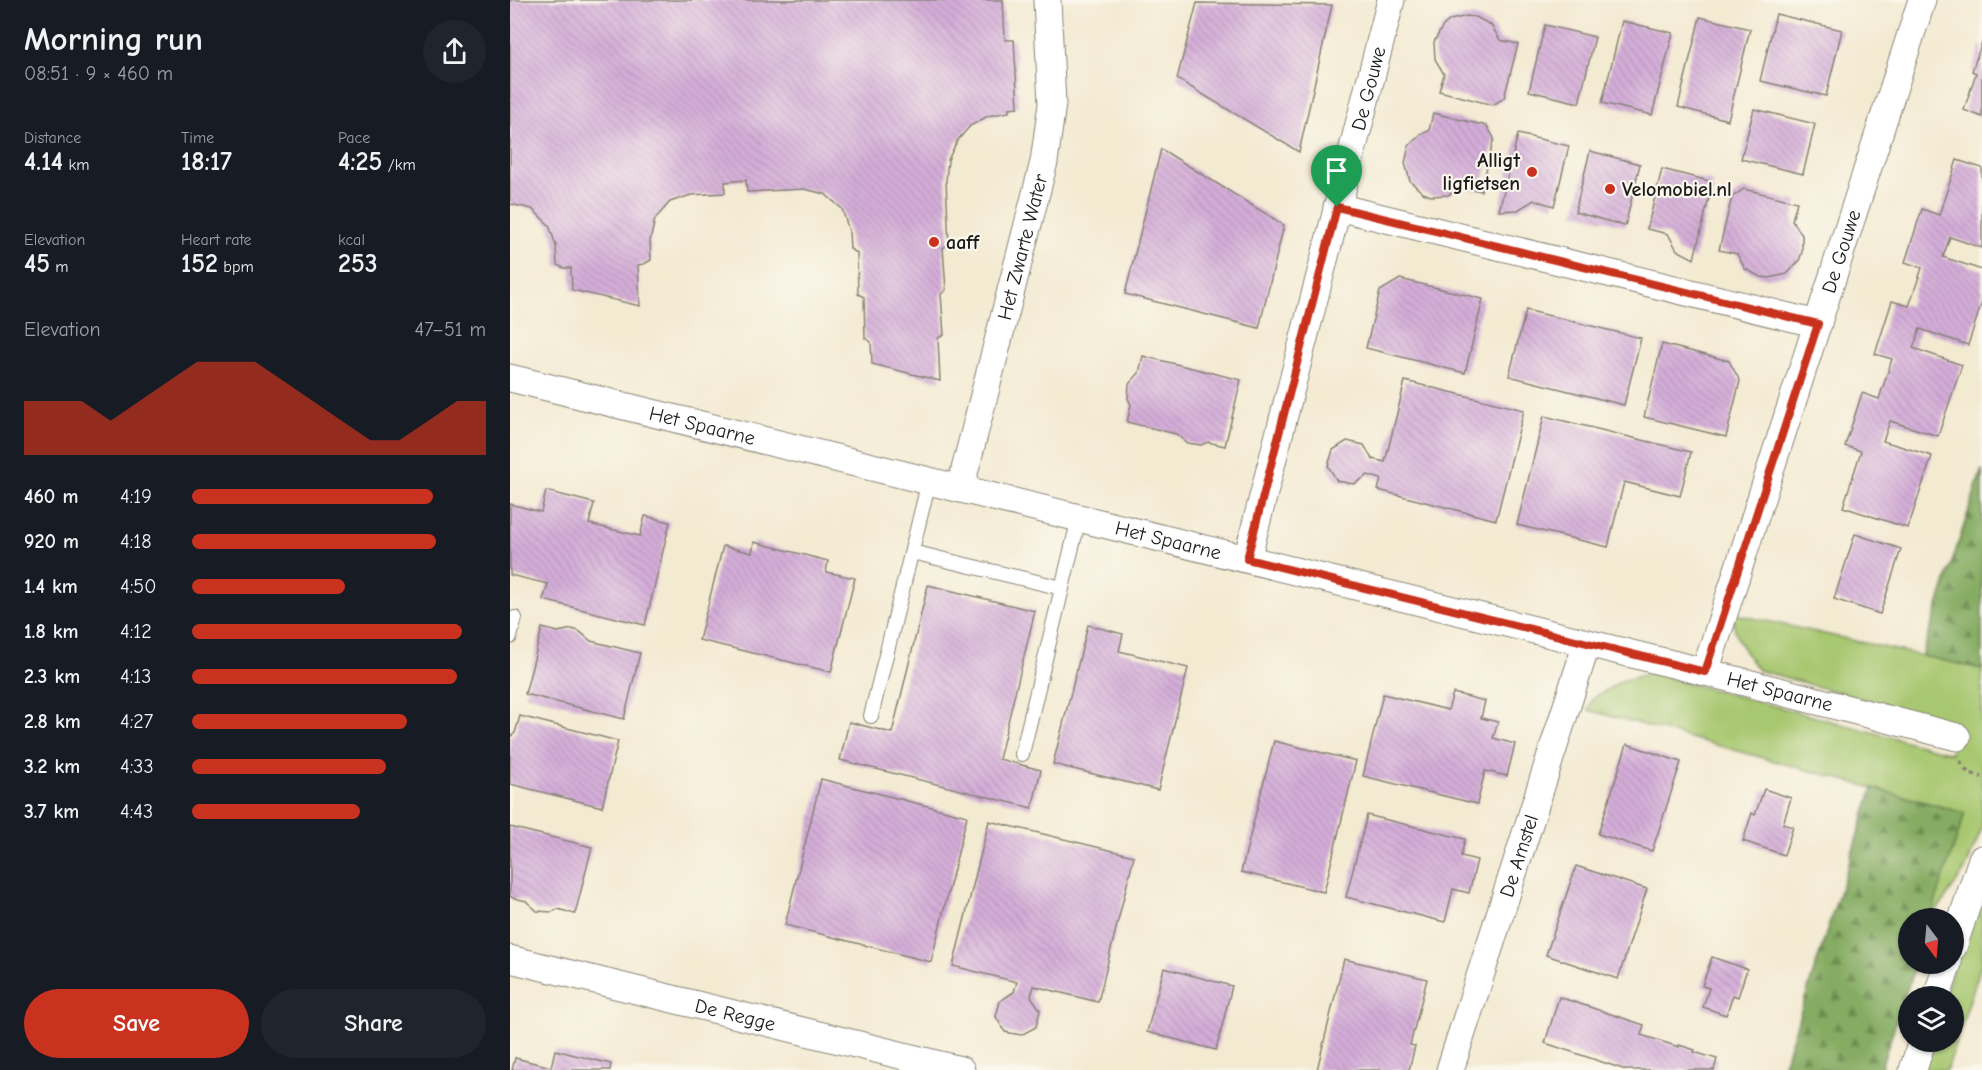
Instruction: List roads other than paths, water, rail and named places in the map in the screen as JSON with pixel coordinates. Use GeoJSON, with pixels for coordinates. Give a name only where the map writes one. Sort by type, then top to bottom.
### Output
{"type":"FeatureCollection","features":[{"type":"Feature","properties":{"kind":"street","name":"Het Zwarte Water"},"geometry":{"type":"LineString","coordinates":[[960,489],[1044,162],[1052,104],[1047,0]]}},
{"type":"Feature","properties":{"kind":"street","name":"De Gouwe"},"geometry":{"type":"LineString","coordinates":[[1247,559],[1391,0]]}},
{"type":"Feature","properties":{"kind":"street","name":"De Gouwe"},"geometry":{"type":"LineString","coordinates":[[1705,672],[1922,0]]}},
{"type":"Feature","properties":{"kind":"street"},"geometry":{"type":"LineString","coordinates":[[1337,207],[1818,324]]}},
{"type":"Feature","properties":{"kind":"street","name":"Het Spaarne"},"geometry":{"type":"LineString","coordinates":[[510,378],[1957,736]]}},
{"type":"Feature","properties":{"kind":"street","name":"De Amstel"},"geometry":{"type":"LineString","coordinates":[[1450,1070],[1587,643]]}},
{"type":"Feature","properties":{"kind":"street"},"geometry":{"type":"LineString","coordinates":[[1964,914],[1982,859]]}},
{"type":"Feature","properties":{"kind":"street","name":"De Regge"},"geometry":{"type":"LineString","coordinates":[[510,960],[962,1070]]}},
{"type":"Feature","properties":{"kind":"street"},"geometry":{"type":"LineString","coordinates":[[1913,1070],[1919,1052]]}},
{"type":"Feature","properties":{"kind":"lane"},"geometry":{"type":"LineString","coordinates":[[871,716],[929,481]]}},
{"type":"Feature","properties":{"kind":"lane"},"geometry":{"type":"LineString","coordinates":[[1022,754],[1079,518]]}},
{"type":"Feature","properties":{"kind":"lane"},"geometry":{"type":"LineString","coordinates":[[912,552],[1062,588]]}},
{"type":"Feature","properties":{"kind":"lane"},"geometry":{"type":"LineString","coordinates":[[510,637],[515,618]]}},
{"type":"Feature","properties":{"kind":"place","name":"Alligt ligfietsen"},"geometry":{"type":"Point","coordinates":[1532,172]}},
{"type":"Feature","properties":{"kind":"place","name":"Velomobiel.nl"},"geometry":{"type":"Point","coordinates":[1610,189]}},
{"type":"Feature","properties":{"kind":"place","name":"aaff"},"geometry":{"type":"Point","coordinates":[934,242]}}]}
